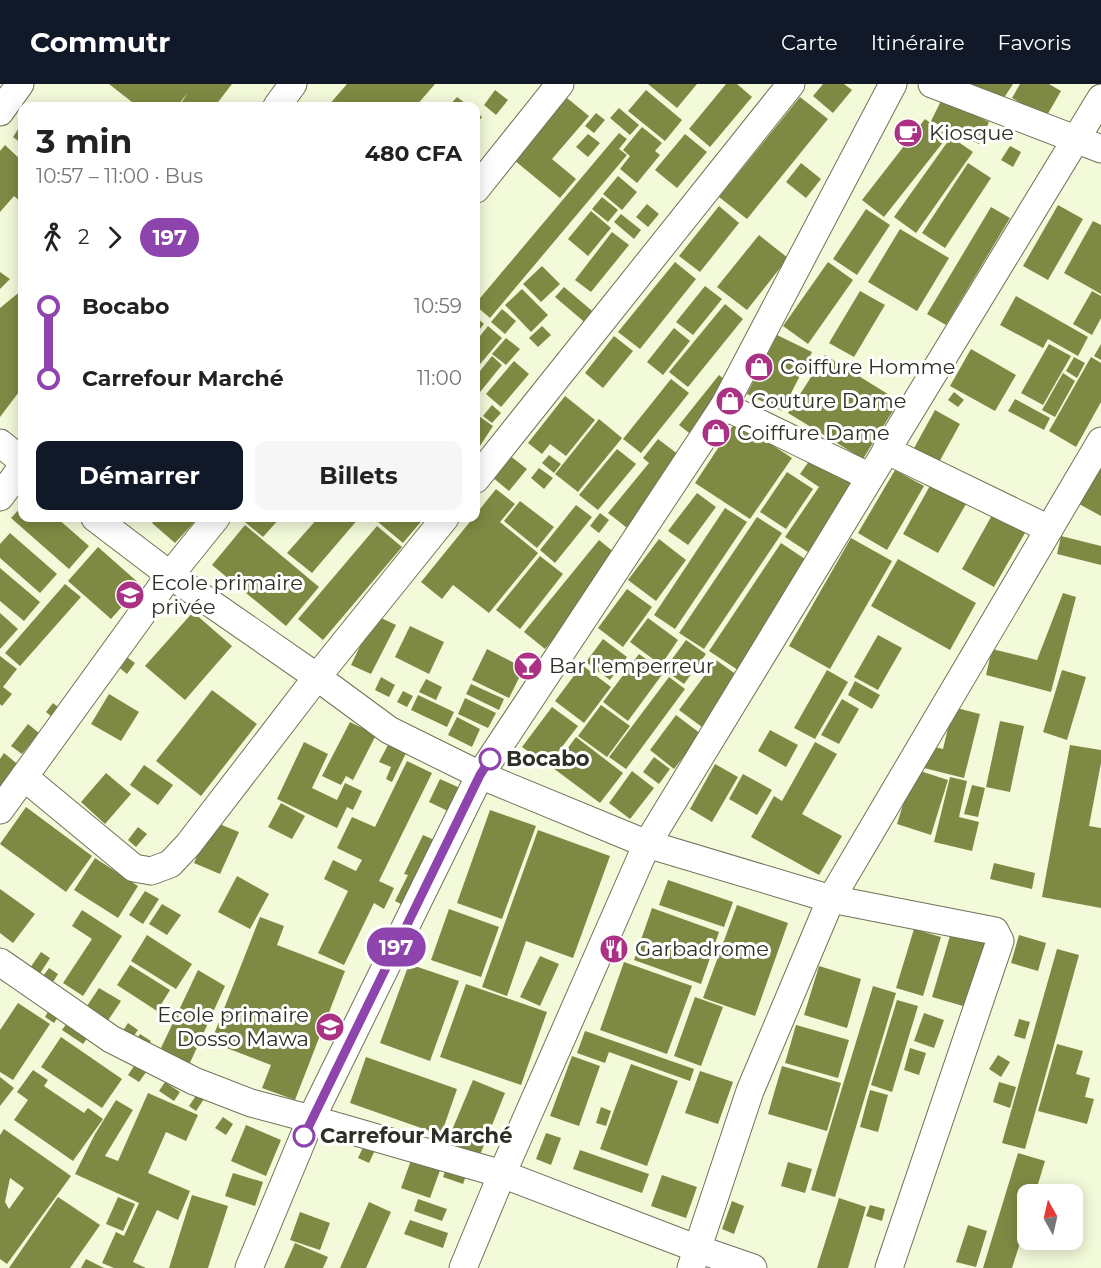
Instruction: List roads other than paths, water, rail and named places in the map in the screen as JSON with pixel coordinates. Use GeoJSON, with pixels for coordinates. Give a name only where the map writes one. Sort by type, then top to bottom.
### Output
{"type":"FeatureCollection","features":[{"type":"Feature","properties":{"kind":"street"},"geometry":{"type":"LineString","coordinates":[[0,112],[20,84]]}},
{"type":"Feature","properties":{"kind":"street"},"geometry":{"type":"LineString","coordinates":[[280,102],[293,84]]}},
{"type":"Feature","properties":{"kind":"street"},"geometry":{"type":"LineString","coordinates":[[480,184],[560,84]]}},
{"type":"Feature","properties":{"kind":"street"},"geometry":{"type":"LineString","coordinates":[[480,474],[790,84]]}},
{"type":"Feature","properties":{"kind":"street"},"geometry":{"type":"LineString","coordinates":[[249,1268],[311,1119],[480,775],[724,406],[893,84]]}},
{"type":"Feature","properties":{"kind":"street"},"geometry":{"type":"LineString","coordinates":[[932,84],[1101,149]]}},
{"type":"Feature","properties":{"kind":"street"},"geometry":{"type":"LineString","coordinates":[[463,1268],[646,844],[1101,98]]}},
{"type":"Feature","properties":{"kind":"street"},"geometry":{"type":"LineString","coordinates":[[724,406],[870,477]]}},
{"type":"Feature","properties":{"kind":"street"},"geometry":{"type":"LineString","coordinates":[[694,1259],[750,1091],[831,899],[1101,441]]}},
{"type":"Feature","properties":{"kind":"street"},"geometry":{"type":"LineString","coordinates":[[0,442],[18,458]]}},
{"type":"Feature","properties":{"kind":"street"},"geometry":{"type":"LineString","coordinates":[[886,450],[1049,529]]}},
{"type":"Feature","properties":{"kind":"street"},"geometry":{"type":"LineString","coordinates":[[0,497],[18,472]]}},
{"type":"Feature","properties":{"kind":"street"},"geometry":{"type":"LineString","coordinates":[[100,522],[170,575],[389,730],[480,775],[646,844],[831,899],[995,931],[1000,941],[889,1268]]}},
{"type":"Feature","properties":{"kind":"street"},"geometry":{"type":"LineString","coordinates":[[0,810],[170,575],[213,522]]}},
{"type":"Feature","properties":{"kind":"street"},"geometry":{"type":"LineString","coordinates":[[24,777],[134,868],[151,872],[170,864],[188,845],[317,677],[442,522]]}},
{"type":"Feature","properties":{"kind":"street"},"geometry":{"type":"LineString","coordinates":[[0,962],[111,1039],[194,1082],[251,1103],[502,1174],[694,1259],[753,1268]]}},
{"type":"Feature","properties":{"kind":"place","name":"Kiosque"},"geometry":{"type":"Point","coordinates":[908,133]}},
{"type":"Feature","properties":{"kind":"place","name":"Coiffure Homme"},"geometry":{"type":"Point","coordinates":[759,367]}},
{"type":"Feature","properties":{"kind":"place","name":"Couture Dame"},"geometry":{"type":"Point","coordinates":[730,401]}},
{"type":"Feature","properties":{"kind":"place","name":"Coiffure Dame"},"geometry":{"type":"Point","coordinates":[716,433]}},
{"type":"Feature","properties":{"kind":"place","name":"Ecole primaire privée"},"geometry":{"type":"Point","coordinates":[130,595]}},
{"type":"Feature","properties":{"kind":"place","name":"Bar l'emperreur"},"geometry":{"type":"Point","coordinates":[528,666]}},
{"type":"Feature","properties":{"kind":"place","name":"Bocabo"},"geometry":{"type":"Point","coordinates":[490,759]}},
{"type":"Feature","properties":{"kind":"place","name":"Garbadrome"},"geometry":{"type":"Point","coordinates":[614,949]}},
{"type":"Feature","properties":{"kind":"place","name":"Ecole primaire Dosso Mawa"},"geometry":{"type":"Point","coordinates":[330,1027]}},
{"type":"Feature","properties":{"kind":"place","name":"Carrefour Marché"},"geometry":{"type":"Point","coordinates":[304,1136]}}]}
